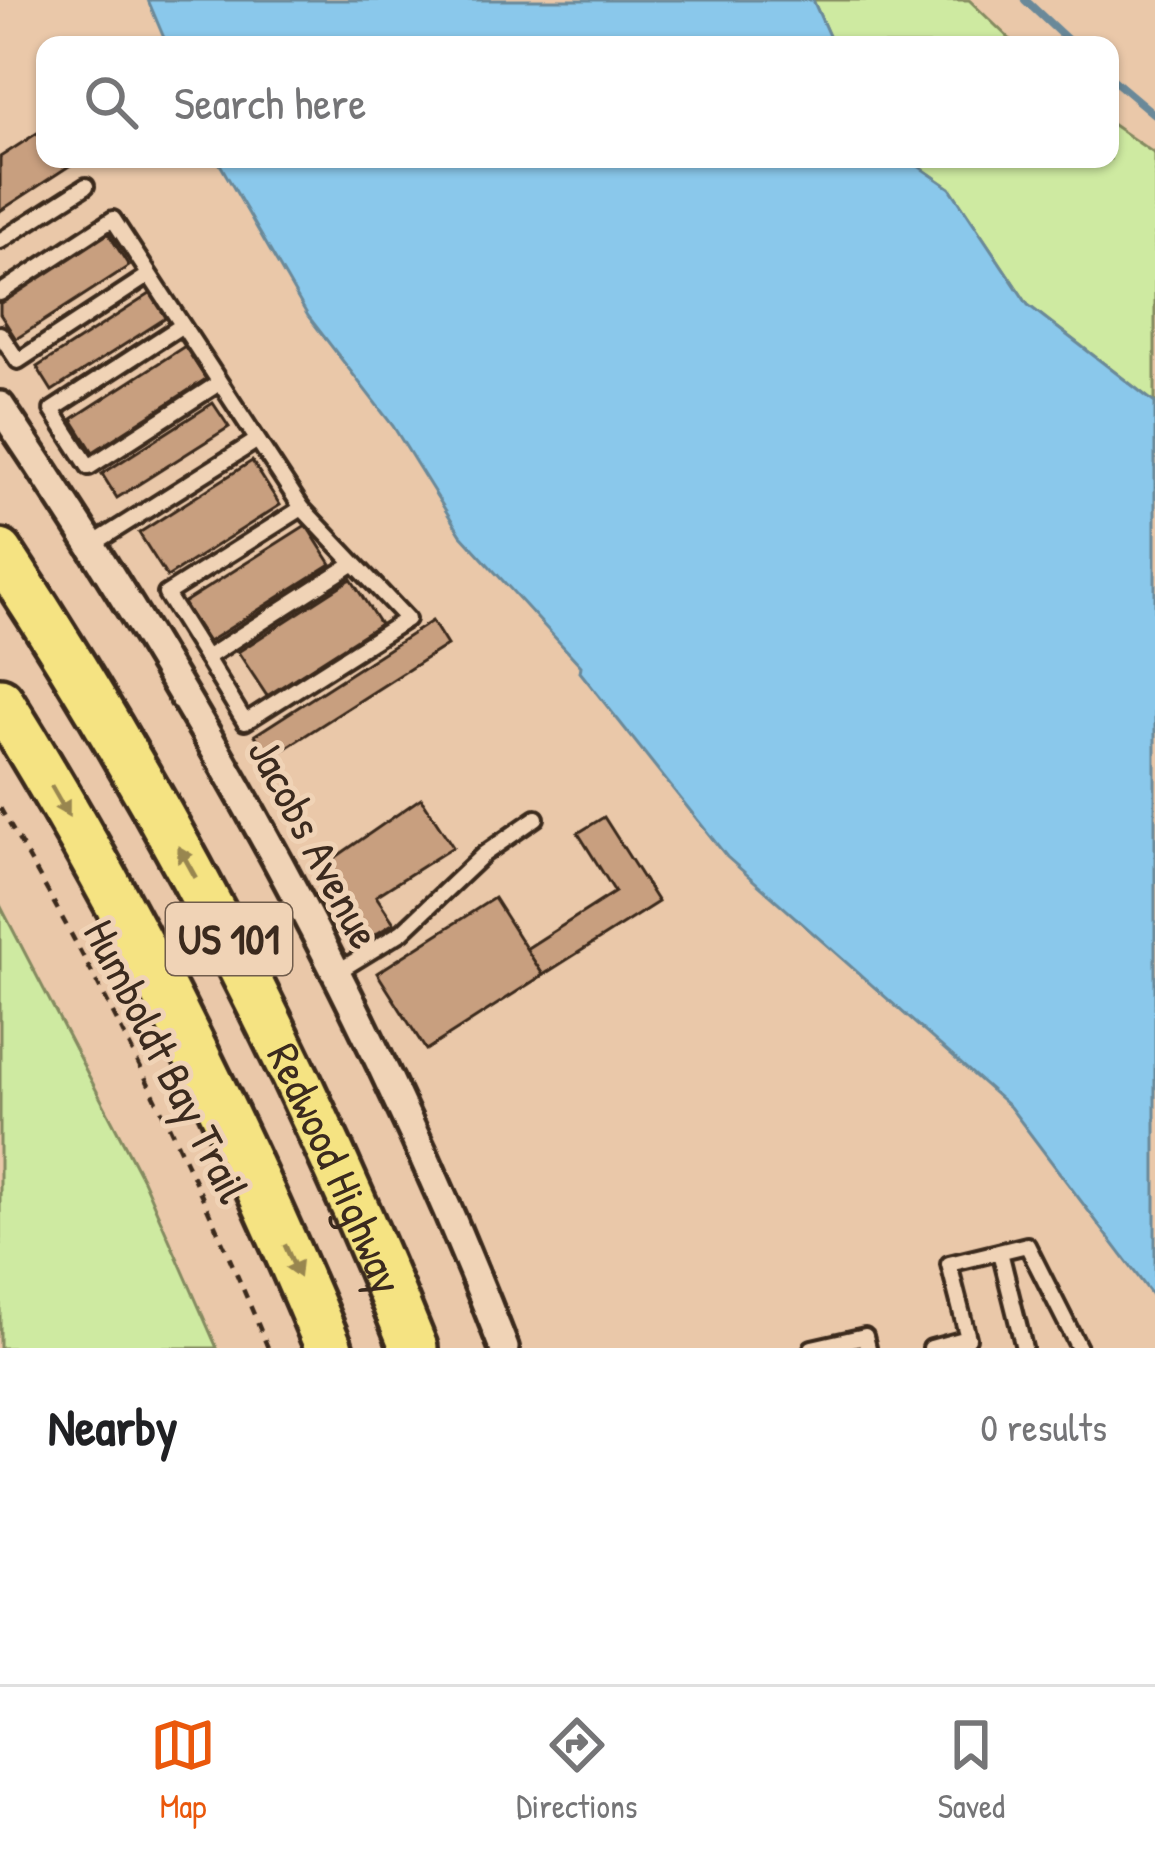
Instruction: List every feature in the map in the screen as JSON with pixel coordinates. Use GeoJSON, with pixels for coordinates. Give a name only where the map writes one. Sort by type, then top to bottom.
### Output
{"type":"FeatureCollection","features":[{"type":"Feature","properties":{"kind":"highway","name":"Redwood Highway"},"geometry":{"type":"LineString","coordinates":[[0,553],[120,743],[213,908],[304,1091],[414,1348]]}},
{"type":"Feature","properties":{"kind":"highway","name":"Redwood Highway"},"geometry":{"type":"LineString","coordinates":[[0,700],[95,861],[215,1088],[329,1348]]}},
{"type":"Feature","properties":{"kind":"street","name":"Jacobs Avenue"},"geometry":{"type":"LineString","coordinates":[[0,406],[191,703],[337,971],[371,1038],[504,1348]]}},
{"type":"Feature","properties":{"kind":"lane"},"geometry":{"type":"LineString","coordinates":[[0,241],[86,186]]}},
{"type":"Feature","properties":{"kind":"lane"},"geometry":{"type":"LineString","coordinates":[[0,292],[113,219],[302,508],[407,620],[245,722],[166,594],[302,508]]}},
{"type":"Feature","properties":{"kind":"lane"},"geometry":{"type":"LineString","coordinates":[[0,334],[18,361],[149,274]]}},
{"type":"Feature","properties":{"kind":"lane"},"geometry":{"type":"LineString","coordinates":[[182,326],[52,410],[64,429],[89,466],[219,383]]}},
{"type":"Feature","properties":{"kind":"lane"},"geometry":{"type":"LineString","coordinates":[[93,544],[256,441]]}},
{"type":"Feature","properties":{"kind":"lane"},"geometry":{"type":"LineString","coordinates":[[206,658],[354,563]]}},
{"type":"Feature","properties":{"kind":"lane"},"geometry":{"type":"LineString","coordinates":[[337,971],[402,932],[484,854],[536,818]]}},
{"type":"Feature","properties":{"kind":"lane"},"geometry":{"type":"LineString","coordinates":[[931,1348],[969,1343],[949,1264],[1028,1245],[1079,1348]]}},
{"type":"Feature","properties":{"kind":"lane"},"geometry":{"type":"LineString","coordinates":[[1000,1252],[1024,1348]]}},
{"type":"Feature","properties":{"kind":"lane"},"geometry":{"type":"LineString","coordinates":[[812,1348],[865,1336],[868,1348]]}},
{"type":"Feature","properties":{"kind":"path","name":"Humboldt Bay Trail"},"geometry":{"type":"LineString","coordinates":[[0,808],[144,1072],[222,1236],[268,1348]]}},
{"type":"Feature","properties":{"kind":"green space"},"geometry":{"type":"Polygon","coordinates":[[[813,0],[969,0],[1007,36],[829,36],[813,0]]]}},
{"type":"Feature","properties":{"kind":"green space"},"geometry":{"type":"Polygon","coordinates":[[[1119,129],[1155,154],[1155,403],[1028,305],[950,188],[921,168],[1119,168],[1119,129]]]}},
{"type":"Feature","properties":{"kind":"green space"},"geometry":{"type":"Polygon","coordinates":[[[0,905],[143,1180],[217,1348],[0,1348],[0,905]]]}},
{"type":"Feature","properties":{"kind":"water"},"geometry":{"type":"Polygon","coordinates":[[[148,0],[813,0],[829,36],[163,36],[148,0]]]}},
{"type":"Feature","properties":{"kind":"water"},"geometry":{"type":"Polygon","coordinates":[[[222,168],[921,168],[950,188],[1028,305],[1155,403],[1155,1299],[1010,1107],[727,857],[580,672],[581,666],[461,535],[393,426],[308,316],[222,168]]]}},
{"type":"Feature","properties":{"kind":"building"},"geometry":{"type":"Polygon","coordinates":[[[36,134],[36,168],[66,168],[0,211],[0,157],[36,134]]]}},
{"type":"Feature","properties":{"kind":"building"},"geometry":{"type":"Polygon","coordinates":[[[108,233],[129,266],[16,339],[0,314],[0,303],[108,233]]]}},
{"type":"Feature","properties":{"kind":"building"},"geometry":{"type":"Polygon","coordinates":[[[153,292],[169,316],[52,391],[37,367],[153,292]]]}},
{"type":"Feature","properties":{"kind":"building"},"geometry":{"type":"Polygon","coordinates":[[[185,346],[206,379],[93,452],[72,419],[185,346]]]}},
{"type":"Feature","properties":{"kind":"building"},"geometry":{"type":"Polygon","coordinates":[[[213,403],[229,427],[117,498],[102,474],[213,403]]]}},
{"type":"Feature","properties":{"kind":"building"},"geometry":{"type":"Polygon","coordinates":[[[252,461],[280,505],[167,577],[139,533],[252,461]]]}},
{"type":"Feature","properties":{"kind":"building"},"geometry":{"type":"Polygon","coordinates":[[[306,525],[331,564],[208,642],[183,603],[306,525]]]}},
{"type":"Feature","properties":{"kind":"building"},"geometry":{"type":"Polygon","coordinates":[[[351,579],[380,624],[267,696],[238,652],[351,579]]]}},
{"type":"Feature","properties":{"kind":"building"},"geometry":{"type":"Polygon","coordinates":[[[432,621],[447,645],[270,758],[255,735],[432,621]]]}},
{"type":"Feature","properties":{"kind":"building"},"geometry":{"type":"Polygon","coordinates":[[[421,798],[453,847],[376,896],[394,923],[370,938],[323,866],[421,798]]]}},
{"type":"Feature","properties":{"kind":"building"},"geometry":{"type":"Polygon","coordinates":[[[604,817],[658,902],[543,975],[526,949],[615,892],[578,833],[604,817]]]}},
{"type":"Feature","properties":{"kind":"building"},"geometry":{"type":"Polygon","coordinates":[[[494,898],[543,975],[426,1050],[377,973],[494,898]]]}},
{"type":"Feature","properties":{"kind":"waterway"},"geometry":{"type":"LineString","coordinates":[[1025,0],[1063,36]]}},
{"type":"Feature","properties":{"kind":"waterway"},"geometry":{"type":"LineString","coordinates":[[1119,85],[1155,115]]}}]}
